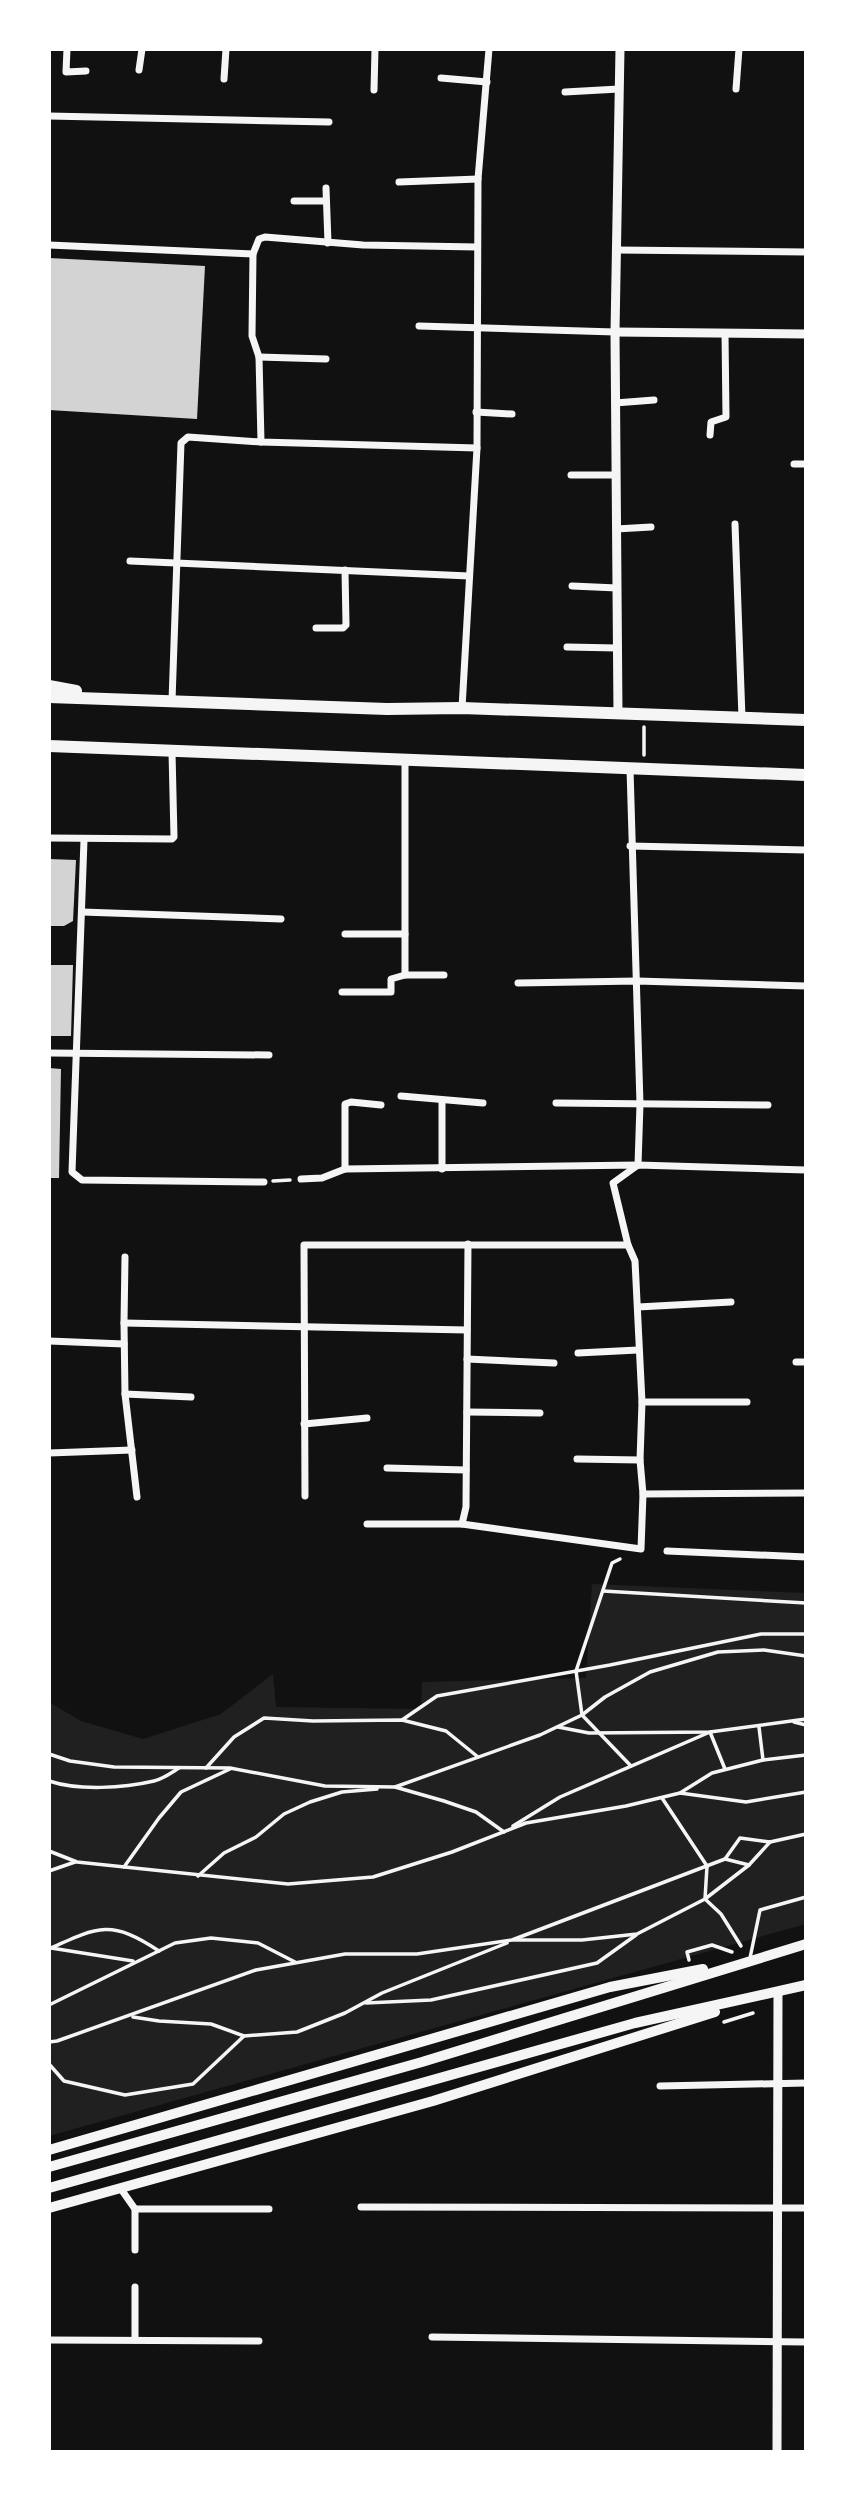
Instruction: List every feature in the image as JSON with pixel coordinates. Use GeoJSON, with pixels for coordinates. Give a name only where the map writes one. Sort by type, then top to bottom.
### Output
{"type":"FeatureCollection","features":[{"type":"Feature","properties":{"kind":"main road"},"geometry":{"type":"LineString","coordinates":[[49,686],[122,698]]}},
{"type":"Feature","properties":{"kind":"main road"},"geometry":{"type":"LineString","coordinates":[[49,696],[387,709],[462,708],[806,720]]}},
{"type":"Feature","properties":{"kind":"main road"},"geometry":{"type":"LineString","coordinates":[[49,704],[122,698]]}},
{"type":"Feature","properties":{"kind":"main road"},"geometry":{"type":"LineString","coordinates":[[49,746],[806,775]]}},
{"type":"Feature","properties":{"kind":"main road"},"geometry":{"type":"LineString","coordinates":[[49,2167],[422,2062],[750,1959],[806,1944]]}},
{"type":"Feature","properties":{"kind":"main road"},"geometry":{"type":"LineString","coordinates":[[49,2150],[610,1987],[750,1959]]}},
{"type":"Feature","properties":{"kind":"main road"},"geometry":{"type":"LineString","coordinates":[[49,2208],[433,2101],[806,1984]]}},
{"type":"Feature","properties":{"kind":"main road"},"geometry":{"type":"LineString","coordinates":[[49,2188],[635,2024],[778,1993]]}},
{"type":"Feature","properties":{"kind":"street"},"geometry":{"type":"LineString","coordinates":[[67,49],[66,72],[86,71]]}},
{"type":"Feature","properties":{"kind":"street"},"geometry":{"type":"LineString","coordinates":[[139,70],[142,49]]}},
{"type":"Feature","properties":{"kind":"street"},"geometry":{"type":"LineString","coordinates":[[224,79],[226,49]]}},
{"type":"Feature","properties":{"kind":"street"},"geometry":{"type":"LineString","coordinates":[[374,90],[375,49]]}},
{"type":"Feature","properties":{"kind":"street"},"geometry":{"type":"LineString","coordinates":[[462,708],[477,448],[478,179],[489,49]]}},
{"type":"Feature","properties":{"kind":"street"},"geometry":{"type":"LineString","coordinates":[[618,714],[615,332],[620,49]]}},
{"type":"Feature","properties":{"kind":"street"},"geometry":{"type":"LineString","coordinates":[[736,89],[739,49]]}},
{"type":"Feature","properties":{"kind":"street"},"geometry":{"type":"LineString","coordinates":[[441,78],[487,82]]}},
{"type":"Feature","properties":{"kind":"street"},"geometry":{"type":"LineString","coordinates":[[565,92],[619,89]]}},
{"type":"Feature","properties":{"kind":"street"},"geometry":{"type":"LineString","coordinates":[[49,117],[329,122]]}},
{"type":"Feature","properties":{"kind":"street"},"geometry":{"type":"LineString","coordinates":[[398,182],[478,179]]}},
{"type":"Feature","properties":{"kind":"street"},"geometry":{"type":"LineString","coordinates":[[326,188],[328,243]]}},
{"type":"Feature","properties":{"kind":"street"},"geometry":{"type":"LineString","coordinates":[[294,201],[326,201]]}},
{"type":"Feature","properties":{"kind":"street"},"geometry":{"type":"LineString","coordinates":[[261,442],[259,357],[252,336],[253,254],[259,239],[265,237],[328,243],[477,247]]}},
{"type":"Feature","properties":{"kind":"street"},"geometry":{"type":"LineString","coordinates":[[49,245],[253,254]]}},
{"type":"Feature","properties":{"kind":"street"},"geometry":{"type":"LineString","coordinates":[[616,250],[806,252]]}},
{"type":"Feature","properties":{"kind":"street"},"geometry":{"type":"LineString","coordinates":[[419,326],[806,334]]}},
{"type":"Feature","properties":{"kind":"street"},"geometry":{"type":"LineString","coordinates":[[710,435],[712,422],[726,417],[725,333]]}},
{"type":"Feature","properties":{"kind":"street"},"geometry":{"type":"LineString","coordinates":[[259,357],[326,359]]}},
{"type":"Feature","properties":{"kind":"street"},"geometry":{"type":"LineString","coordinates":[[615,403],[654,400]]}},
{"type":"Feature","properties":{"kind":"street"},"geometry":{"type":"LineString","coordinates":[[476,412],[513,414]]}},
{"type":"Feature","properties":{"kind":"street"},"geometry":{"type":"LineString","coordinates":[[172,701],[178,453],[181,443],[188,437],[261,442],[477,448]]}},
{"type":"Feature","properties":{"kind":"street"},"geometry":{"type":"LineString","coordinates":[[794,464],[806,464]]}},
{"type":"Feature","properties":{"kind":"street"},"geometry":{"type":"LineString","coordinates":[[571,475],[616,475]]}},
{"type":"Feature","properties":{"kind":"street"},"geometry":{"type":"LineString","coordinates":[[735,524],[743,718]]}},
{"type":"Feature","properties":{"kind":"street"},"geometry":{"type":"LineString","coordinates":[[616,529],[651,527]]}},
{"type":"Feature","properties":{"kind":"street"},"geometry":{"type":"LineString","coordinates":[[130,561],[469,576]]}},
{"type":"Feature","properties":{"kind":"street"},"geometry":{"type":"LineString","coordinates":[[316,628],[343,628],[346,625],[345,570]]}},
{"type":"Feature","properties":{"kind":"street"},"geometry":{"type":"LineString","coordinates":[[572,586],[617,587]]}},
{"type":"Feature","properties":{"kind":"street"},"geometry":{"type":"LineString","coordinates":[[567,648],[617,648]]}},
{"type":"Feature","properties":{"kind":"street"},"geometry":{"type":"LineString","coordinates":[[49,838],[172,839],[172,752]]}},
{"type":"Feature","properties":{"kind":"street"},"geometry":{"type":"LineString","coordinates":[[405,761],[405,975]]}},
{"type":"Feature","properties":{"kind":"street"},"geometry":{"type":"LineString","coordinates":[[629,769],[640,1104],[638,1165]]}},
{"type":"Feature","properties":{"kind":"street"},"geometry":{"type":"LineString","coordinates":[[84,840],[72,1172],[82,1180],[264,1182]]}},
{"type":"Feature","properties":{"kind":"street"},"geometry":{"type":"LineString","coordinates":[[630,846],[806,850]]}},
{"type":"Feature","properties":{"kind":"street"},"geometry":{"type":"LineString","coordinates":[[82,912],[281,919]]}},
{"type":"Feature","properties":{"kind":"street"},"geometry":{"type":"LineString","coordinates":[[345,934],[405,934]]}},
{"type":"Feature","properties":{"kind":"street"},"geometry":{"type":"LineString","coordinates":[[342,992],[391,992],[391,979],[405,975],[444,975]]}},
{"type":"Feature","properties":{"kind":"street"},"geometry":{"type":"LineString","coordinates":[[518,983],[637,981],[806,986]]}},
{"type":"Feature","properties":{"kind":"street"},"geometry":{"type":"LineString","coordinates":[[49,1053],[269,1055]]}},
{"type":"Feature","properties":{"kind":"street"},"geometry":{"type":"LineString","coordinates":[[401,1096],[483,1103]]}},
{"type":"Feature","properties":{"kind":"street"},"geometry":{"type":"LineString","coordinates":[[442,1100],[442,1169]]}},
{"type":"Feature","properties":{"kind":"street"},"geometry":{"type":"LineString","coordinates":[[345,1169],[345,1104],[351,1102],[381,1105]]}},
{"type":"Feature","properties":{"kind":"street"},"geometry":{"type":"LineString","coordinates":[[556,1103],[768,1105]]}},
{"type":"Feature","properties":{"kind":"street"},"geometry":{"type":"LineString","coordinates":[[367,1524],[462,1524],[641,1549],[642,1402],[635,1261],[628,1245],[613,1183],[638,1165]]}},
{"type":"Feature","properties":{"kind":"street"},"geometry":{"type":"LineString","coordinates":[[301,1179],[322,1178],[345,1169],[638,1165],[806,1170]]}},
{"type":"Feature","properties":{"kind":"street"},"geometry":{"type":"LineString","coordinates":[[462,1524],[466,1507],[468,1244]]}},
{"type":"Feature","properties":{"kind":"street"},"geometry":{"type":"LineString","coordinates":[[305,1496],[304,1245],[628,1245]]}},
{"type":"Feature","properties":{"kind":"street"},"geometry":{"type":"LineString","coordinates":[[125,1257],[125,1394],[137,1497]]}},
{"type":"Feature","properties":{"kind":"street"},"geometry":{"type":"LineString","coordinates":[[638,1307],[731,1302]]}},
{"type":"Feature","properties":{"kind":"street"},"geometry":{"type":"LineString","coordinates":[[124,1324],[467,1330]]}},
{"type":"Feature","properties":{"kind":"street"},"geometry":{"type":"LineString","coordinates":[[49,1341],[124,1344]]}},
{"type":"Feature","properties":{"kind":"street"},"geometry":{"type":"LineString","coordinates":[[579,1353],[638,1350]]}},
{"type":"Feature","properties":{"kind":"street"},"geometry":{"type":"LineString","coordinates":[[467,1359],[554,1363]]}},
{"type":"Feature","properties":{"kind":"street"},"geometry":{"type":"LineString","coordinates":[[796,1362],[806,1362]]}},
{"type":"Feature","properties":{"kind":"street"},"geometry":{"type":"LineString","coordinates":[[125,1394],[191,1397]]}},
{"type":"Feature","properties":{"kind":"street"},"geometry":{"type":"LineString","coordinates":[[642,1402],[747,1402]]}},
{"type":"Feature","properties":{"kind":"street"},"geometry":{"type":"LineString","coordinates":[[467,1412],[540,1413]]}},
{"type":"Feature","properties":{"kind":"street"},"geometry":{"type":"LineString","coordinates":[[304,1424],[367,1418]]}},
{"type":"Feature","properties":{"kind":"street"},"geometry":{"type":"LineString","coordinates":[[49,1453],[132,1450]]}},
{"type":"Feature","properties":{"kind":"street"},"geometry":{"type":"LineString","coordinates":[[577,1459],[640,1460]]}},
{"type":"Feature","properties":{"kind":"street"},"geometry":{"type":"LineString","coordinates":[[387,1468],[466,1470]]}},
{"type":"Feature","properties":{"kind":"street"},"geometry":{"type":"LineString","coordinates":[[643,1494],[806,1493]]}},
{"type":"Feature","properties":{"kind":"street"},"geometry":{"type":"LineString","coordinates":[[667,1551],[806,1558]]}},
{"type":"Feature","properties":{"kind":"street"},"geometry":{"type":"LineString","coordinates":[[778,1993],[778,2452]]}},
{"type":"Feature","properties":{"kind":"street"},"geometry":{"type":"LineString","coordinates":[[660,2087],[806,2083]]}},
{"type":"Feature","properties":{"kind":"street"},"geometry":{"type":"LineString","coordinates":[[121,2189],[135,2208],[135,2250]]}},
{"type":"Feature","properties":{"kind":"street"},"geometry":{"type":"LineString","coordinates":[[361,2207],[806,2208]]}},
{"type":"Feature","properties":{"kind":"street"},"geometry":{"type":"LineString","coordinates":[[135,2208],[269,2209]]}},
{"type":"Feature","properties":{"kind":"street"},"geometry":{"type":"LineString","coordinates":[[135,2287],[135,2340]]}},
{"type":"Feature","properties":{"kind":"street"},"geometry":{"type":"LineString","coordinates":[[432,2337],[806,2342]]}},
{"type":"Feature","properties":{"kind":"street"},"geometry":{"type":"LineString","coordinates":[[49,2340],[259,2341]]}},
{"type":"Feature","properties":{"kind":"lane"},"geometry":{"type":"LineString","coordinates":[[750,1959],[760,1910],[806,1897]]}},
{"type":"Feature","properties":{"kind":"path"},"geometry":{"type":"LineString","coordinates":[[643,769],[644,715]]}},
{"type":"Feature","properties":{"kind":"path"},"geometry":{"type":"LineString","coordinates":[[264,1182],[301,1179]]}},
{"type":"Feature","properties":{"kind":"path"},"geometry":{"type":"LineString","coordinates":[[631,1766],[582,1714],[576,1671],[612,1563],[641,1549]]}},
{"type":"Feature","properties":{"kind":"path"},"geometry":{"type":"LineString","coordinates":[[603,1591],[806,1603]]}},
{"type":"Feature","properties":{"kind":"path"},"geometry":{"type":"LineString","coordinates":[[402,1720],[437,1696],[761,1634],[806,1634]]}},
{"type":"Feature","properties":{"kind":"path"},"geometry":{"type":"LineString","coordinates":[[198,1876],[224,1853],[256,1837],[284,1814],[310,1802],[342,1792],[395,1787],[557,1727],[650,1672],[718,1653],[764,1650],[806,1656]]}},
{"type":"Feature","properties":{"kind":"path"},"geometry":{"type":"LineString","coordinates":[[206,1768],[234,1737],[264,1718],[313,1721],[402,1720],[446,1731],[478,1757]]}},
{"type":"Feature","properties":{"kind":"path"},"geometry":{"type":"LineString","coordinates":[[557,1727],[589,1733],[710,1732],[806,1719]]}},
{"type":"Feature","properties":{"kind":"path"},"geometry":{"type":"LineString","coordinates":[[794,1722],[806,1725]]}},
{"type":"Feature","properties":{"kind":"path"},"geometry":{"type":"LineString","coordinates":[[759,1726],[763,1760]]}},
{"type":"Feature","properties":{"kind":"path"},"geometry":{"type":"LineString","coordinates":[[504,1832],[560,1797],[710,1732]]}},
{"type":"Feature","properties":{"kind":"path"},"geometry":{"type":"LineString","coordinates":[[710,1732],[725,1770]]}},
{"type":"Feature","properties":{"kind":"path"},"geometry":{"type":"LineString","coordinates":[[49,1755],[114,1767],[230,1768],[326,1786],[395,1787],[476,1812],[504,1832]]}},
{"type":"Feature","properties":{"kind":"path"},"geometry":{"type":"LineString","coordinates":[[49,1852],[78,1862],[288,1884],[373,1877],[452,1852],[526,1823],[680,1793],[712,1773],[763,1760],[806,1755]]}},
{"type":"Feature","properties":{"kind":"path"},"geometry":{"type":"LineString","coordinates":[[49,1781],[64,1786],[102,1787],[156,1781],[181,1767]]}},
{"type":"Feature","properties":{"kind":"path"},"geometry":{"type":"LineString","coordinates":[[124,1867],[181,1792],[230,1768]]}},
{"type":"Feature","properties":{"kind":"path"},"geometry":{"type":"LineString","coordinates":[[680,1793],[746,1802],[806,1792]]}},
{"type":"Feature","properties":{"kind":"path"},"geometry":{"type":"LineString","coordinates":[[662,1797],[707,1866],[705,1899]]}},
{"type":"Feature","properties":{"kind":"path"},"geometry":{"type":"LineString","coordinates":[[130,2016],[159,2021],[212,2024],[244,2036],[296,2032],[345,2013],[382,1993],[512,1940],[725,1859],[740,1838],[770,1842],[806,1834]]}},
{"type":"Feature","properties":{"kind":"path"},"geometry":{"type":"LineString","coordinates":[[364,2003],[431,2000],[597,1963],[637,1934],[705,1899],[749,1865],[770,1842]]}},
{"type":"Feature","properties":{"kind":"path"},"geometry":{"type":"LineString","coordinates":[[725,1859],[749,1865]]}},
{"type":"Feature","properties":{"kind":"path"},"geometry":{"type":"LineString","coordinates":[[49,1871],[78,1862]]}},
{"type":"Feature","properties":{"kind":"path"},"geometry":{"type":"LineString","coordinates":[[705,1899],[721,1914],[750,1959]]}},
{"type":"Feature","properties":{"kind":"path"},"geometry":{"type":"LineString","coordinates":[[50,1948],[89,1930],[116,1929],[141,1939],[159,1951]]}},
{"type":"Feature","properties":{"kind":"path"},"geometry":{"type":"LineString","coordinates":[[49,2042],[256,1970],[345,1954],[417,1954],[512,1940],[582,1940],[637,1934]]}},
{"type":"Feature","properties":{"kind":"path"},"geometry":{"type":"LineString","coordinates":[[49,2005],[175,1943],[212,1938],[258,1943],[297,1963]]}},
{"type":"Feature","properties":{"kind":"path"},"geometry":{"type":"LineString","coordinates":[[687,1952],[712,1945]]}},
{"type":"Feature","properties":{"kind":"path"},"geometry":{"type":"LineString","coordinates":[[50,1948],[135,1962]]}},
{"type":"Feature","properties":{"kind":"path"},"geometry":{"type":"LineString","coordinates":[[719,2024],[750,2015]]}},
{"type":"Feature","properties":{"kind":"path"},"geometry":{"type":"LineString","coordinates":[[49,2064],[64,2081],[125,2095],[193,2084],[244,2036]]}},
{"type":"Feature","properties":{"kind":"shaded area"},"geometry":{"type":"Polygon","coordinates":[[[592,1584],[806,1593],[806,1924],[49,2136],[49,1702],[81,1721],[143,1739],[221,1714],[273,1674],[276,1707],[421,1709],[422,1682],[586,1678],[592,1584]]]}},
{"type":"Feature","properties":{"kind":"building"},"geometry":{"type":"Polygon","coordinates":[[[49,258],[205,266],[197,419],[49,410],[49,258]]]}},
{"type":"Feature","properties":{"kind":"building"},"geometry":{"type":"Polygon","coordinates":[[[49,859],[76,860],[73,921],[64,926],[49,926],[49,859]]]}},
{"type":"Feature","properties":{"kind":"building"},"geometry":{"type":"Polygon","coordinates":[[[49,965],[73,965],[71,1036],[49,1036],[49,965]]]}},
{"type":"Feature","properties":{"kind":"building"},"geometry":{"type":"Polygon","coordinates":[[[49,1068],[61,1069],[59,1178],[49,1178],[49,1068]]]}}]}
